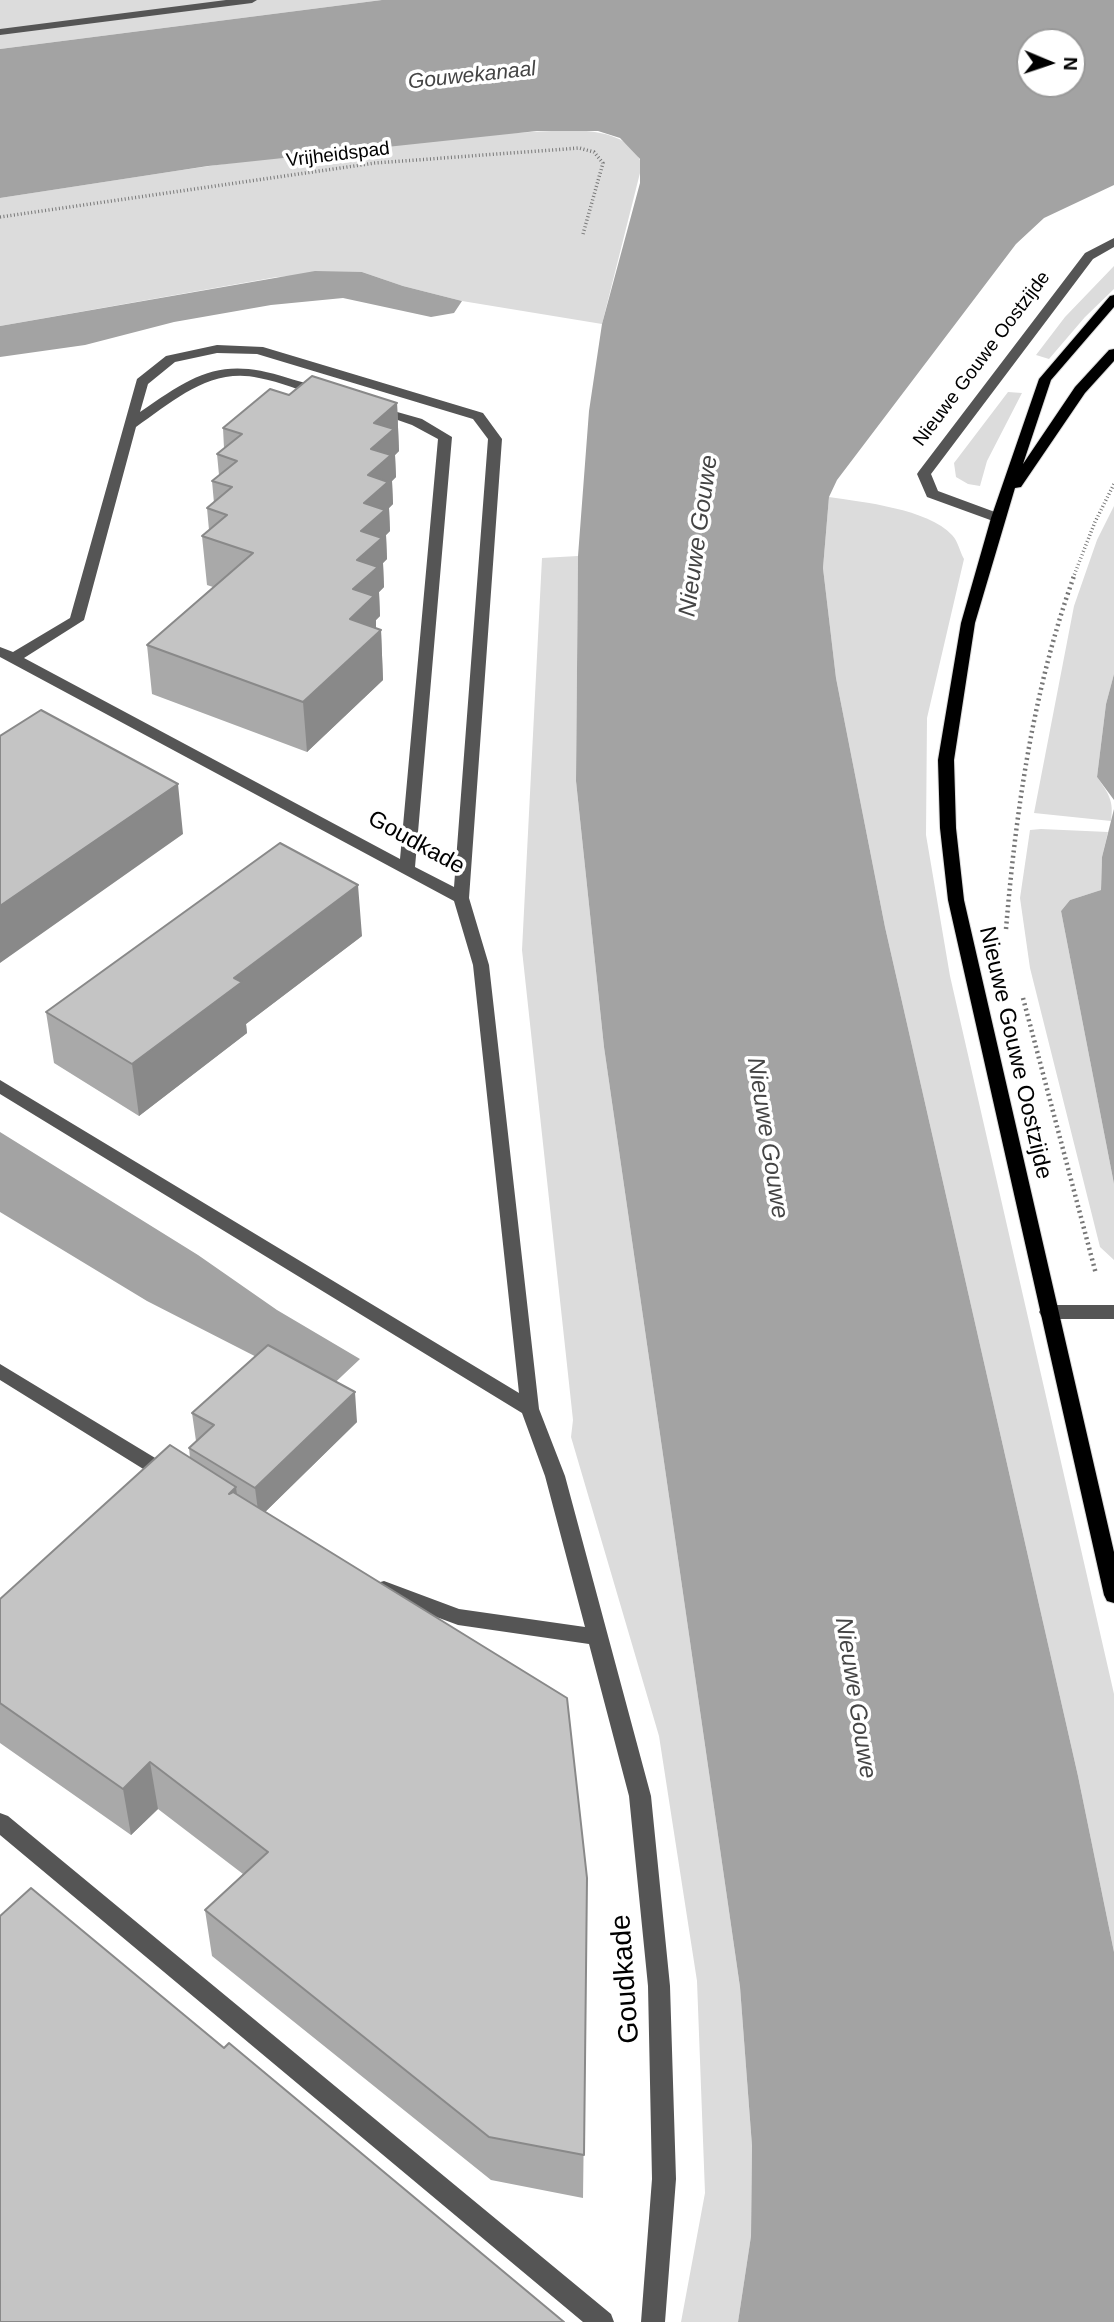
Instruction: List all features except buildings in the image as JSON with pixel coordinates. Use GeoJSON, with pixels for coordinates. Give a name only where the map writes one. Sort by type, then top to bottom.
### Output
{"type":"FeatureCollection","features":[{"type":"Feature","properties":{"kind":"main road","name":"Nieuwe Gouwe Oostzijde"},"geometry":{"type":"LineString","coordinates":[[1114,299],[1045,379],[998,518],[966,637],[946,760],[948,828],[956,900],[1114,1595]]}},
{"type":"Feature","properties":{"kind":"main road","name":"Nieuwe Gouwe Oostzijde"},"geometry":{"type":"LineString","coordinates":[[1004,501],[1080,390],[1114,353]]}},
{"type":"Feature","properties":{"kind":"street"},"geometry":{"type":"LineString","coordinates":[[0,32],[252,0]]}},
{"type":"Feature","properties":{"kind":"street","name":"Nieuwe Gouwe Oostzijde"},"geometry":{"type":"LineString","coordinates":[[998,518],[932,494],[924,474],[1089,256],[1114,242]]}},
{"type":"Feature","properties":{"kind":"street"},"geometry":{"type":"LineString","coordinates":[[7,654],[77,620],[142,382],[171,359],[217,349],[258,350],[478,416],[495,439],[461,898]]}},
{"type":"Feature","properties":{"kind":"street"},"geometry":{"type":"LineString","coordinates":[[130,425],[187,387],[224,372],[258,374],[338,398]]}},
{"type":"Feature","properties":{"kind":"street"},"geometry":{"type":"LineString","coordinates":[[364,406],[418,422],[445,437],[407,868]]}},
{"type":"Feature","properties":{"kind":"street","name":"Goudkade"},"geometry":{"type":"LineString","coordinates":[[7,654],[461,898],[481,965],[530,1409],[555,1476],[640,1796],[659,1986],[664,2179],[653,2322]]}},
{"type":"Feature","properties":{"kind":"street"},"geometry":{"type":"LineString","coordinates":[[0,1086],[530,1409]]}},
{"type":"Feature","properties":{"kind":"street"},"geometry":{"type":"LineString","coordinates":[[1048,1312],[1110,1312]]}},
{"type":"Feature","properties":{"kind":"street"},"geometry":{"type":"LineString","coordinates":[[0,1371],[184,1485]]}},
{"type":"Feature","properties":{"kind":"street"},"geometry":{"type":"LineString","coordinates":[[368,1583],[458,1618],[598,1637]]}},
{"type":"Feature","properties":{"kind":"street"},"geometry":{"type":"LineString","coordinates":[[0,1822],[602,2322]]}},
{"type":"Feature","properties":{"kind":"path","name":"Vrijheidspad"},"geometry":{"type":"LineString","coordinates":[[0,217],[374,163],[579,148],[594,152],[603,163],[583,234]]}},
{"type":"Feature","properties":{"kind":"path","name":"Nieuwe Gouwe Oostzijde"},"geometry":{"type":"LineString","coordinates":[[1005,934],[1014,823],[1049,650],[1095,515],[1114,484]]}},
{"type":"Feature","properties":{"kind":"path","name":"Nieuwe Gouwe Oostzijde"},"geometry":{"type":"LineString","coordinates":[[1020,988],[1110,1312]]}},
{"type":"Feature","properties":{"kind":"shaded area"},"geometry":{"type":"Polygon","coordinates":[[[0,0],[382,0],[0,49],[0,0]]]}},
{"type":"Feature","properties":{"kind":"shaded area"},"geometry":{"type":"Polygon","coordinates":[[[576,130],[615,137],[631,148],[642,165],[602,324],[462,301],[362,272],[277,277],[0,326],[0,198],[287,155],[431,139],[576,130]]]}},
{"type":"Feature","properties":{"kind":"shaded area"},"geometry":{"type":"Polygon","coordinates":[[[1114,266],[1114,289],[1085,317],[1049,359],[1036,355],[1065,317],[1114,266]]]}},
{"type":"Feature","properties":{"kind":"shaded area"},"geometry":{"type":"Polygon","coordinates":[[[1008,392],[1022,393],[987,461],[980,486],[968,484],[956,477],[954,463],[1008,392]]]}},
{"type":"Feature","properties":{"kind":"shaded area"},"geometry":{"type":"Polygon","coordinates":[[[829,497],[894,508],[927,519],[952,535],[964,559],[927,718],[926,835],[950,976],[1114,1694],[1114,1952],[1078,1776],[885,927],[836,678],[823,568],[829,497]]]}},
{"type":"Feature","properties":{"kind":"shaded area"},"geometry":{"type":"Polygon","coordinates":[[[1114,506],[1114,674],[1106,704],[1097,777],[1110,798],[1111,821],[1034,813],[1074,606],[1097,540],[1114,506]]]}},
{"type":"Feature","properties":{"kind":"shaded area"},"geometry":{"type":"Polygon","coordinates":[[[578,556],[576,781],[604,1047],[740,1987],[752,2146],[751,2236],[738,2322],[681,2322],[705,2193],[697,1981],[659,1736],[571,1437],[573,1420],[522,950],[542,558],[578,556]]]}},
{"type":"Feature","properties":{"kind":"shaded area"},"geometry":{"type":"Polygon","coordinates":[[[1030,830],[1108,832],[1102,857],[1101,890],[1070,900],[1061,911],[1114,1184],[1114,1260],[1100,1247],[1030,968],[1020,898],[1030,830]]]}},
{"type":"Feature","properties":{"kind":"water"},"geometry":{"type":"Polygon","coordinates":[[[382,0],[1114,0],[1114,185],[1044,218],[1016,244],[837,480],[829,497],[823,568],[836,678],[885,927],[1078,1776],[1114,1952],[1114,2322],[738,2322],[751,2236],[752,2146],[740,1987],[604,1047],[576,781],[578,556],[589,411],[602,324],[640,183],[640,159],[620,138],[598,131],[537,131],[208,166],[0,198],[0,49],[382,0]]]}},
{"type":"Feature","properties":{"kind":"water"},"geometry":{"type":"Polygon","coordinates":[[[315,271],[362,272],[462,301],[454,313],[431,317],[343,298],[271,305],[174,322],[85,345],[0,357],[0,326],[315,271]]]}},
{"type":"Feature","properties":{"kind":"water"},"geometry":{"type":"Polygon","coordinates":[[[1114,674],[1114,800],[1097,777],[1106,704],[1114,674]]]}},
{"type":"Feature","properties":{"kind":"water"},"geometry":{"type":"Polygon","coordinates":[[[1114,809],[1114,1184],[1061,911],[1070,900],[1101,890],[1102,857],[1114,809]]]}},
{"type":"Feature","properties":{"kind":"water"},"geometry":{"type":"Polygon","coordinates":[[[0,1132],[198,1255],[277,1310],[360,1359],[325,1392],[147,1301],[0,1212],[0,1132]]]}},
{"type":"Feature","properties":{"kind":"water label","name":"Gouwekanaal"},"geometry":{"type":"Point","coordinates":[472,76]}},
{"type":"Feature","properties":{"kind":"water label","name":"Nieuwe Gouwe"},"geometry":{"type":"Point","coordinates":[699,536]}},
{"type":"Feature","properties":{"kind":"water label","name":"Nieuwe Gouwe"},"geometry":{"type":"Point","coordinates":[767,1138]}},
{"type":"Feature","properties":{"kind":"water label","name":"Nieuwe Gouwe"},"geometry":{"type":"Point","coordinates":[855,1698]}}]}
